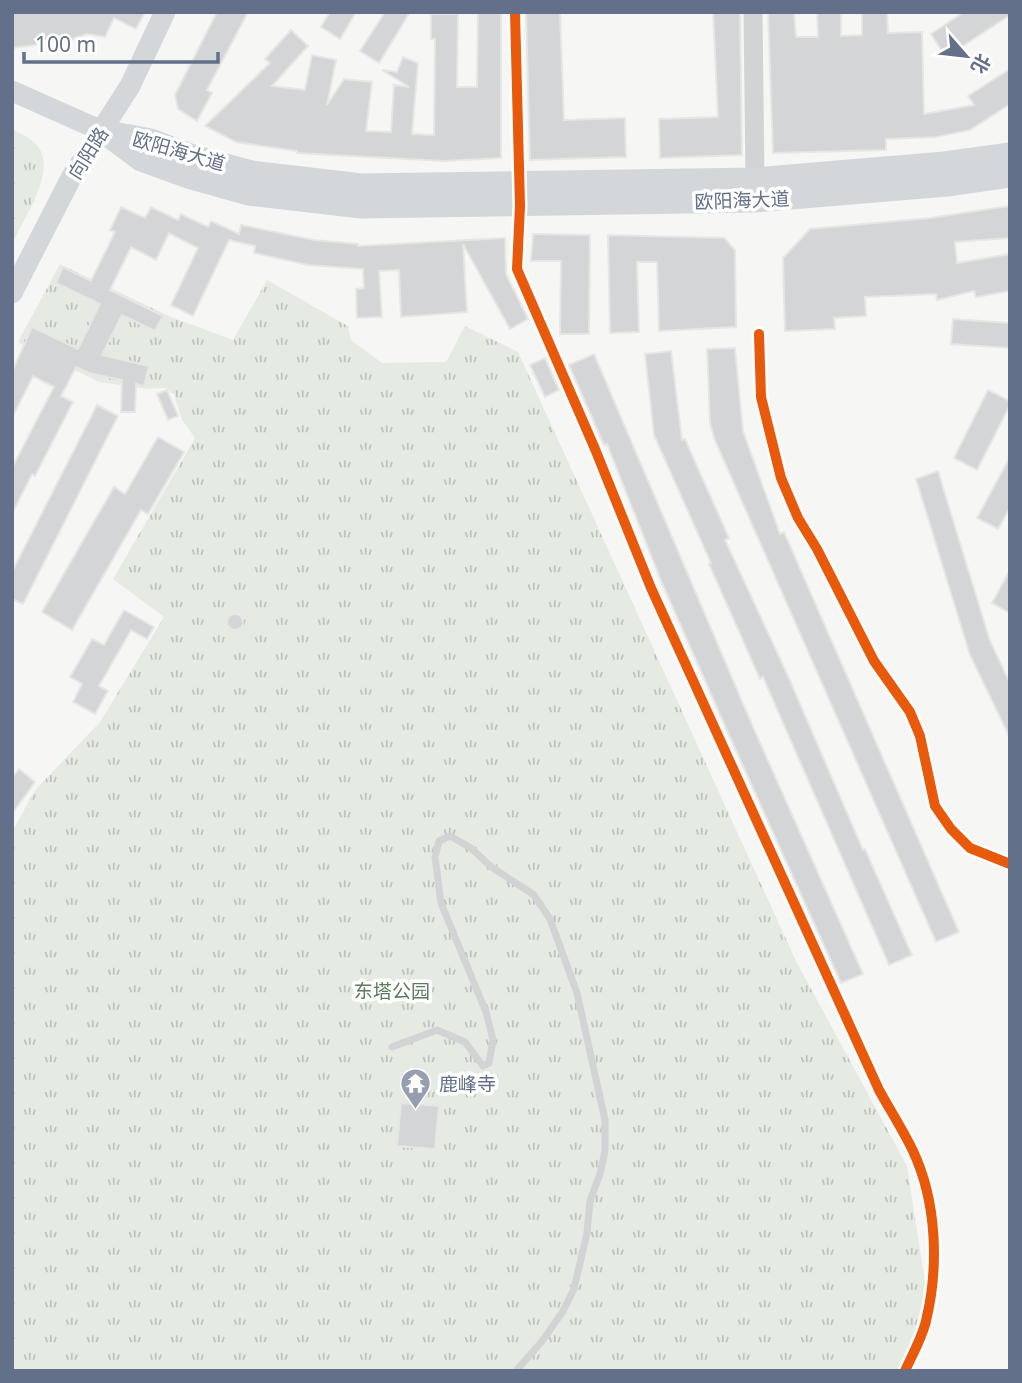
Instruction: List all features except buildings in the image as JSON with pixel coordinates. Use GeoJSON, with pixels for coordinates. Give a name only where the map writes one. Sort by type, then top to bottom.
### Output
{"type":"FeatureCollection","features":[{"type":"Feature","properties":{"kind":"main road","name":"向阳路"},"geometry":{"type":"LineString","coordinates":[[12,293],[71,178],[130,86],[165,12]]}},
{"type":"Feature","properties":{"kind":"main road"},"geometry":{"type":"LineString","coordinates":[[12,91],[102,131]]}},
{"type":"Feature","properties":{"kind":"main road","name":"欧阳海大道"},"geometry":{"type":"LineString","coordinates":[[102,131],[141,160],[188,177],[248,194],[361,207],[755,179],[944,163],[1010,154]]}},
{"type":"Feature","properties":{"kind":"main road","name":"欧阳海大道"},"geometry":{"type":"LineString","coordinates":[[519,195],[756,201],[947,186],[1010,176]]}},
{"type":"Feature","properties":{"kind":"street"},"geometry":{"type":"LineString","coordinates":[[515,12],[519,195],[517,269],[595,449],[651,588],[873,1078],[914,1152],[924,1183],[933,1231],[933,1280],[926,1323],[905,1371]]}},
{"type":"Feature","properties":{"kind":"street"},"geometry":{"type":"LineString","coordinates":[[753,12],[755,179]]}},
{"type":"Feature","properties":{"kind":"street"},"geometry":{"type":"LineString","coordinates":[[760,334],[761,397],[781,478],[798,518],[817,549],[874,661],[909,712],[920,736],[935,806],[951,829],[970,848],[1010,864]]}},
{"type":"Feature","properties":{"kind":"lane"},"geometry":{"type":"LineString","coordinates":[[392,1047],[437,1030],[465,1042],[483,1066],[489,1063],[493,1040],[485,1012],[441,903],[435,857],[439,841],[450,836],[471,848],[490,866],[534,895],[550,919],[577,993],[604,1120],[605,1151],[590,1201],[587,1233],[574,1289],[543,1340],[516,1371]]}},
{"type":"Feature","properties":{"kind":"green space"},"geometry":{"type":"Polygon","coordinates":[[[12,129],[30,139],[39,148],[44,170],[30,210],[12,244],[12,129]]]}},
{"type":"Feature","properties":{"kind":"green space","name":"东塔公园"},"geometry":{"type":"Polygon","coordinates":[[[60,264],[171,317],[233,340],[267,280],[348,326],[351,340],[382,363],[446,362],[465,326],[518,352],[796,961],[907,1166],[926,1289],[912,1341],[899,1371],[12,1371],[12,832],[35,790],[100,722],[164,617],[113,579],[195,438],[182,420],[174,394],[166,388],[148,389],[99,382],[18,342],[60,264]]]}},
{"type":"Feature","properties":{"kind":"cycle path"},"geometry":{"type":"LineString","coordinates":[[515,12],[520,206],[517,269],[595,449],[651,588],[879,1090],[913,1151],[927,1191],[933,1235],[933,1279],[924,1327],[905,1371]]}},
{"type":"Feature","properties":{"kind":"cycle path"},"geometry":{"type":"LineString","coordinates":[[759,334],[761,397],[781,478],[798,518],[817,549],[874,661],[910,712],[920,736],[935,806],[951,829],[970,848],[1010,864]]}},
{"type":"Feature","properties":{"kind":"place","name":"鹿峰寺"},"geometry":{"type":"Point","coordinates":[416,1111]}}]}
